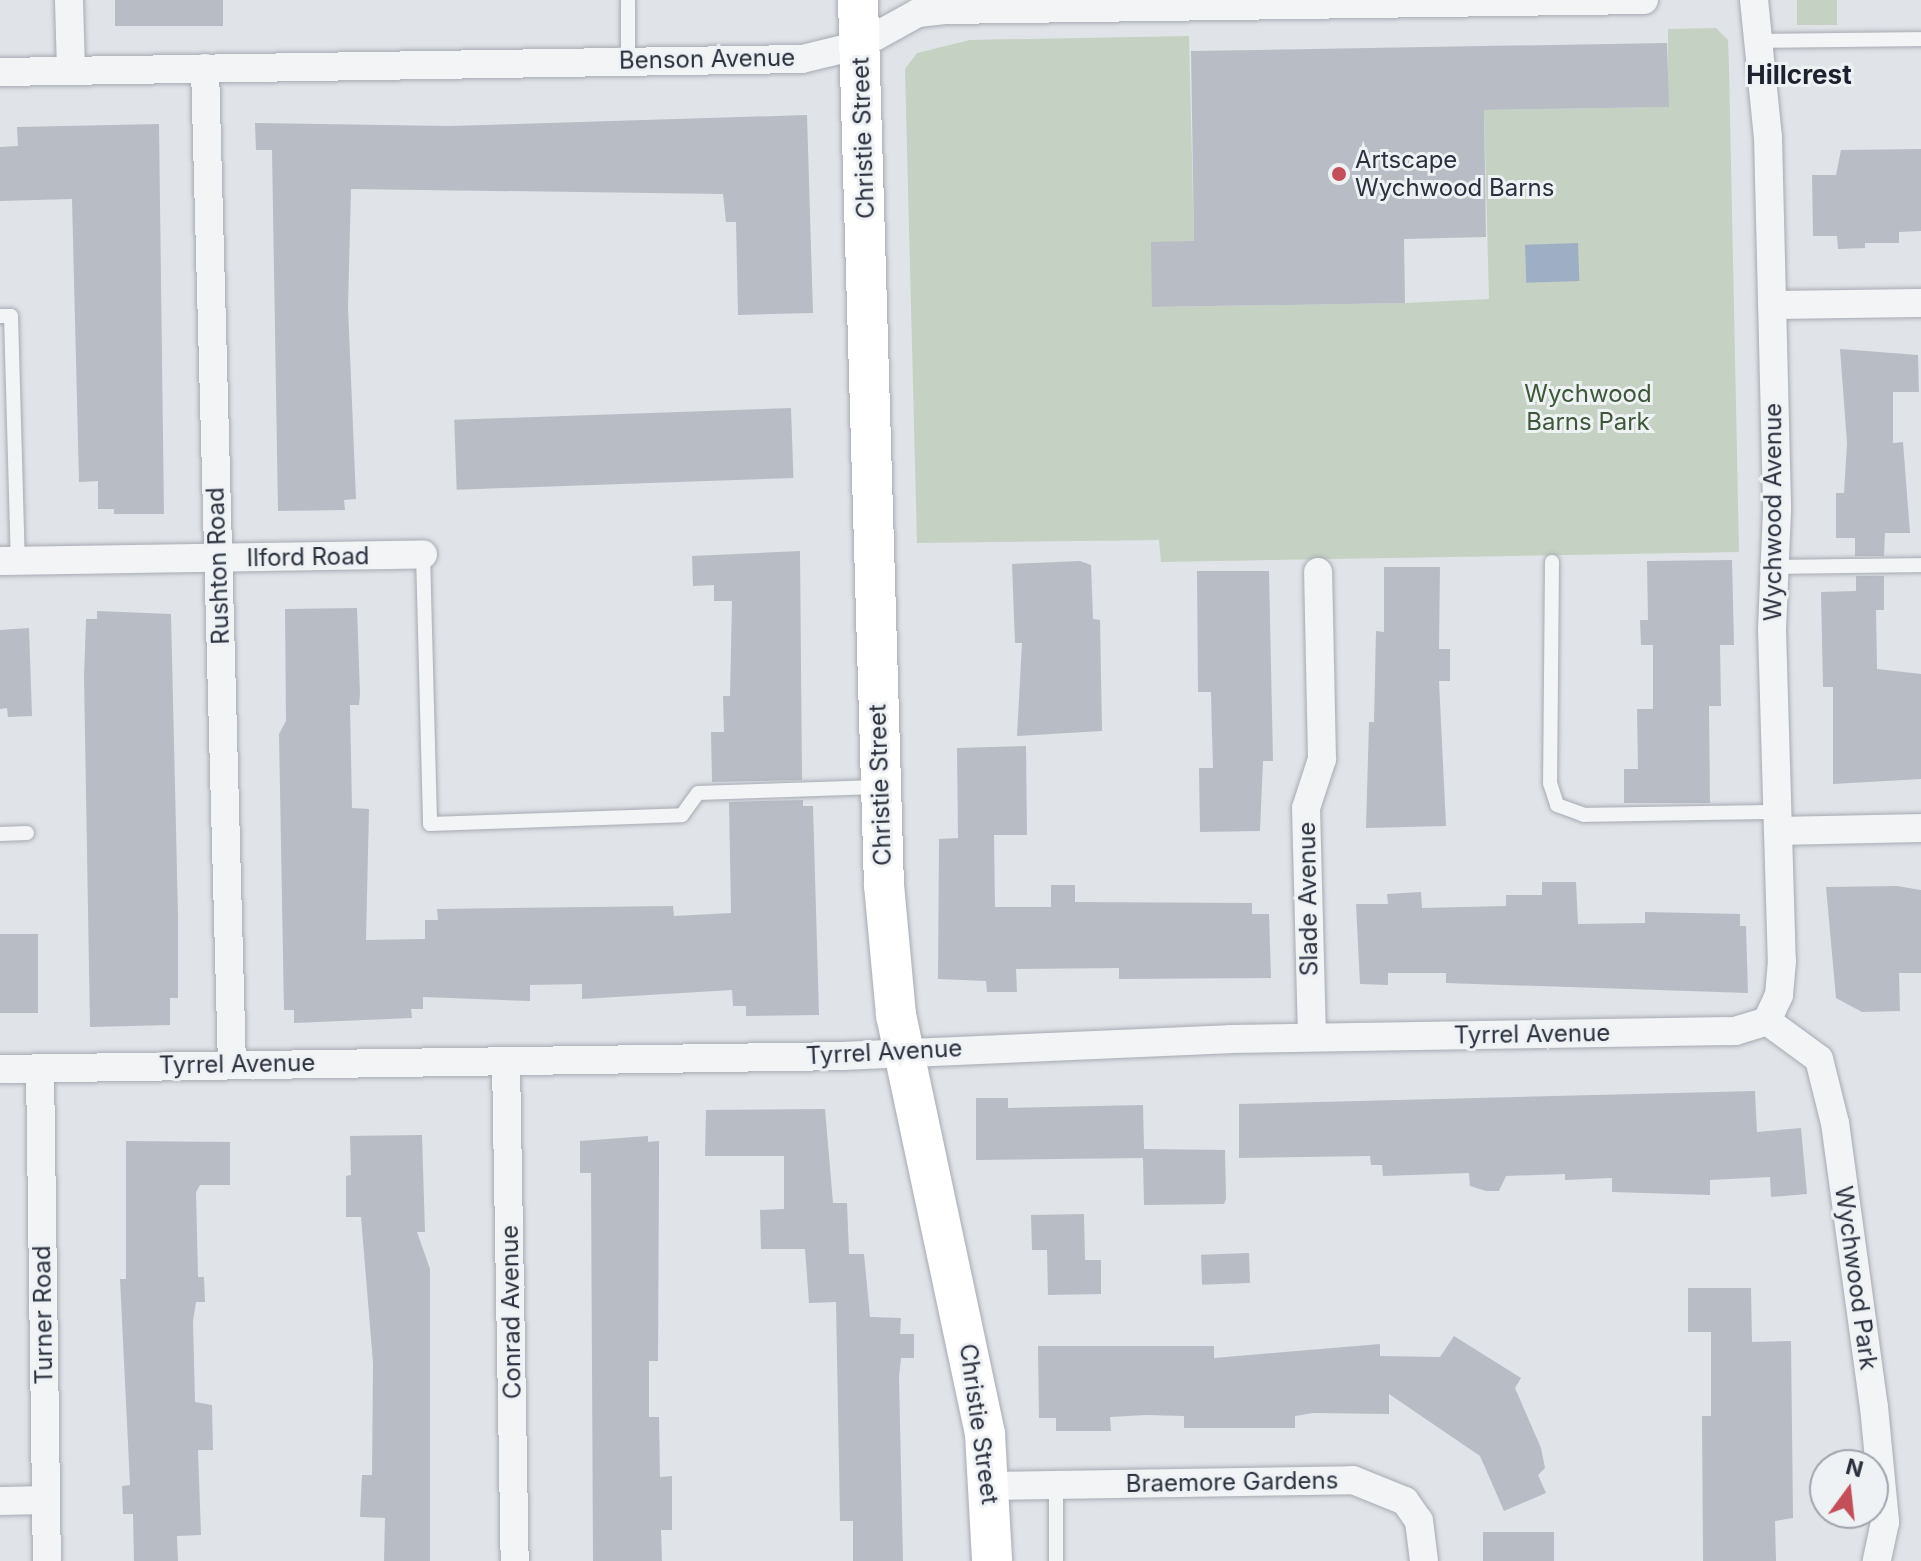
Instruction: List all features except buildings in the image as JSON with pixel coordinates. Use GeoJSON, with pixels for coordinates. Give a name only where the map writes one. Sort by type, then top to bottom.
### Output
{"type":"FeatureCollection","features":[{"type":"Feature","properties":{"kind":"street"},"geometry":{"type":"LineString","coordinates":[[69,0],[71,70]]}},
{"type":"Feature","properties":{"kind":"street","name":"Christie Street"},"geometry":{"type":"LineString","coordinates":[[858,0],[879,787],[904,1052],[971,1351],[990,1486],[992,1561]]}},
{"type":"Feature","properties":{"kind":"street","name":"Benson Avenue"},"geometry":{"type":"LineString","coordinates":[[0,72],[802,59],[860,45],[918,13],[945,10],[1644,0]]}},
{"type":"Feature","properties":{"kind":"street","name":"Wychwood Avenue"},"geometry":{"type":"LineString","coordinates":[[1754,0],[1759,41],[1772,305],[1782,961],[1779,995],[1767,1021]]}},
{"type":"Feature","properties":{"kind":"street","name":"Rushton Road"},"geometry":{"type":"LineString","coordinates":[[205,68],[232,1063]]}},
{"type":"Feature","properties":{"kind":"street"},"geometry":{"type":"LineString","coordinates":[[1772,305],[1921,303]]}},
{"type":"Feature","properties":{"kind":"street","name":"Ilford Road"},"geometry":{"type":"LineString","coordinates":[[9,561],[423,554]]}},
{"type":"Feature","properties":{"kind":"street","name":"Slade Avenue"},"geometry":{"type":"LineString","coordinates":[[1312,1037],[1306,808],[1323,750],[1318,572]]}},
{"type":"Feature","properties":{"kind":"street"},"geometry":{"type":"LineString","coordinates":[[1778,822],[1921,828]]}},
{"type":"Feature","properties":{"kind":"street","name":"Tyrrel Avenue"},"geometry":{"type":"LineString","coordinates":[[0,1069],[232,1063],[506,1062],[1312,1037],[1735,1031],[1767,1021]]}},
{"type":"Feature","properties":{"kind":"street","name":"Wychwood Park"},"geometry":{"type":"LineString","coordinates":[[1767,1021],[1819,1059],[1835,1123],[1874,1407],[1885,1522],[1877,1561]]}},
{"type":"Feature","properties":{"kind":"street","name":"Conrad Avenue"},"geometry":{"type":"LineString","coordinates":[[506,1062],[515,1561]]}},
{"type":"Feature","properties":{"kind":"street","name":"Turner Road"},"geometry":{"type":"LineString","coordinates":[[40,1068],[47,1561]]}},
{"type":"Feature","properties":{"kind":"street","name":"Braemore Gardens"},"geometry":{"type":"LineString","coordinates":[[990,1486],[1353,1480],[1405,1501],[1419,1521],[1424,1561]]}},
{"type":"Feature","properties":{"kind":"street"},"geometry":{"type":"LineString","coordinates":[[0,1501],[46,1500]]}},
{"type":"Feature","properties":{"kind":"lane"},"geometry":{"type":"LineString","coordinates":[[628,0],[628,60]]}},
{"type":"Feature","properties":{"kind":"lane"},"geometry":{"type":"LineString","coordinates":[[1759,41],[1921,39]]}},
{"type":"Feature","properties":{"kind":"lane"},"geometry":{"type":"LineString","coordinates":[[0,316],[11,316],[9,561]]}},
{"type":"Feature","properties":{"kind":"lane"},"geometry":{"type":"LineString","coordinates":[[423,554],[430,824],[682,815],[698,793],[879,787]]}},
{"type":"Feature","properties":{"kind":"lane"},"geometry":{"type":"LineString","coordinates":[[1552,562],[1550,783],[1557,805],[1584,815],[1778,822]]}},
{"type":"Feature","properties":{"kind":"lane"},"geometry":{"type":"LineString","coordinates":[[1776,567],[1921,565]]}},
{"type":"Feature","properties":{"kind":"lane"},"geometry":{"type":"LineString","coordinates":[[0,834],[27,833]]}},
{"type":"Feature","properties":{"kind":"lane"},"geometry":{"type":"LineString","coordinates":[[1056,1485],[1056,1561]]}},
{"type":"Feature","properties":{"kind":"green space"},"geometry":{"type":"Polygon","coordinates":[[[1797,0],[1837,0],[1837,25],[1797,25],[1797,0]]]}},
{"type":"Feature","properties":{"kind":"green space","name":"Wychwood Barns Park"},"geometry":{"type":"Polygon","coordinates":[[[1716,28],[1728,40],[1739,552],[1161,562],[1159,540],[917,543],[905,69],[917,53],[970,40],[1189,36],[1194,241],[1152,307],[1405,303],[1489,299],[1484,110],[1668,107],[1668,29],[1716,28]]]}},
{"type":"Feature","properties":{"kind":"water"},"geometry":{"type":"Polygon","coordinates":[[[1578,243],[1579,281],[1526,283],[1525,245],[1578,243]]]}},
{"type":"Feature","properties":{"kind":"place","name":"Artscape Wychwood Barns"},"geometry":{"type":"Point","coordinates":[1339,174]}},
{"type":"Feature","properties":{"kind":"district","name":"Hillcrest"},"geometry":{"type":"Point","coordinates":[1799,75]}}]}
